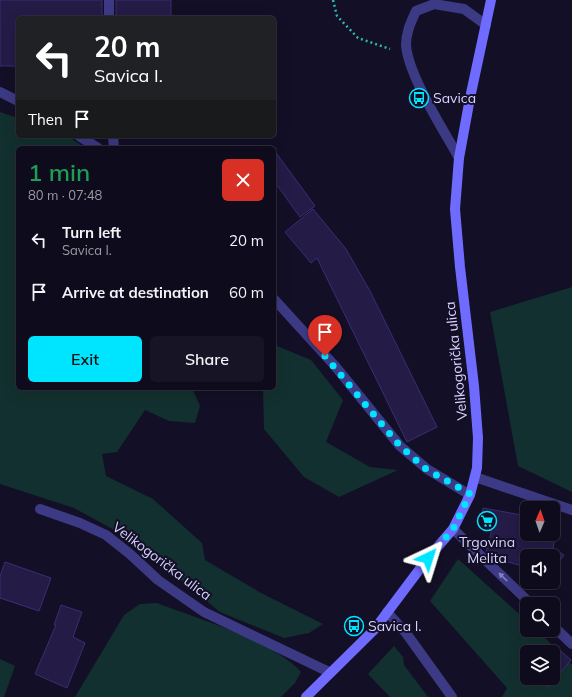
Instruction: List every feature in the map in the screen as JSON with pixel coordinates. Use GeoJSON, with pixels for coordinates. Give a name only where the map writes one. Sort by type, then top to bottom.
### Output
{"type":"FeatureCollection","features":[{"type":"Feature","properties":{"kind":"street"},"geometry":{"type":"LineString","coordinates":[[110,0],[110,16]]}},
{"type":"Feature","properties":{"kind":"street","name":"Velikogorička ulica"},"geometry":{"type":"LineString","coordinates":[[306,697],[329,672],[374,630],[428,558],[453,529],[470,494],[475,478],[478,455],[476,413],[455,209],[459,158],[491,0]]}},
{"type":"Feature","properties":{"kind":"street"},"geometry":{"type":"LineString","coordinates":[[459,158],[412,68],[406,46],[408,29],[416,11],[435,2],[464,9],[486,25]]}},
{"type":"Feature","properties":{"kind":"street"},"geometry":{"type":"LineString","coordinates":[[0,92],[16,100]]}},
{"type":"Feature","properties":{"kind":"street"},"geometry":{"type":"LineString","coordinates":[[82,138],[95,146]]}},
{"type":"Feature","properties":{"kind":"street"},"geometry":{"type":"LineString","coordinates":[[276,302],[335,366],[400,446],[426,469],[470,494]]}},
{"type":"Feature","properties":{"kind":"street"},"geometry":{"type":"LineString","coordinates":[[475,478],[572,510]]}},
{"type":"Feature","properties":{"kind":"street","name":"Velikogorička ulica"},"geometry":{"type":"LineString","coordinates":[[40,509],[80,523],[106,535],[130,554],[158,580],[204,612],[329,672]]}},
{"type":"Feature","properties":{"kind":"street"},"geometry":{"type":"LineString","coordinates":[[453,529],[524,597]]}},
{"type":"Feature","properties":{"kind":"street"},"geometry":{"type":"LineString","coordinates":[[387,612],[406,634],[452,697]]}},
{"type":"Feature","properties":{"kind":"street"},"geometry":{"type":"LineString","coordinates":[[560,633],[572,644]]}},
{"type":"Feature","properties":{"kind":"path"},"geometry":{"type":"LineString","coordinates":[[333,0],[337,16],[358,38],[388,49],[406,46]]}},
{"type":"Feature","properties":{"kind":"green space"},"geometry":{"type":"Polygon","coordinates":[[[0,112],[16,117],[16,138],[71,138],[82,146],[16,146],[16,390],[193,390],[200,406],[195,423],[169,421],[145,410],[117,452],[102,454],[106,476],[153,499],[202,543],[205,560],[261,593],[323,624],[309,633],[284,638],[220,612],[129,538],[74,508],[0,484],[0,112]]]}},
{"type":"Feature","properties":{"kind":"green space"},"geometry":{"type":"Polygon","coordinates":[[[572,287],[572,492],[518,466],[490,312],[572,287]]]}},
{"type":"Feature","properties":{"kind":"green space"},"geometry":{"type":"Polygon","coordinates":[[[277,346],[311,360],[343,400],[326,442],[370,467],[398,470],[339,497],[304,477],[264,429],[263,390],[276,390],[277,346]]]}},
{"type":"Feature","properties":{"kind":"green space"},"geometry":{"type":"Polygon","coordinates":[[[458,559],[520,615],[520,637],[544,637],[552,645],[520,645],[520,685],[560,685],[560,653],[572,665],[572,697],[502,697],[507,688],[430,601],[458,559]]]}},
{"type":"Feature","properties":{"kind":"green space"},"geometry":{"type":"Polygon","coordinates":[[[157,603],[213,623],[254,640],[272,650],[301,672],[295,683],[281,697],[75,697],[124,615],[140,604],[157,603]]]}},
{"type":"Feature","properties":{"kind":"green space"},"geometry":{"type":"Polygon","coordinates":[[[394,646],[403,657],[404,665],[428,697],[390,697],[368,674],[394,646]]]}},
{"type":"Feature","properties":{"kind":"green space"},"geometry":{"type":"Polygon","coordinates":[[[0,659],[15,666],[4,697],[0,697],[0,659]]]}},
{"type":"Feature","properties":{"kind":"building"},"geometry":{"type":"Polygon","coordinates":[[[0,0],[102,0],[102,16],[16,16],[16,66],[0,66],[0,0]]]}},
{"type":"Feature","properties":{"kind":"building"},"geometry":{"type":"Polygon","coordinates":[[[116,0],[171,0],[171,16],[116,16],[116,0]]]}},
{"type":"Feature","properties":{"kind":"building"},"geometry":{"type":"Polygon","coordinates":[[[276,153],[315,206],[300,217],[276,184],[276,153]]]}},
{"type":"Feature","properties":{"kind":"building"},"geometry":{"type":"Polygon","coordinates":[[[313,209],[346,249],[370,291],[437,427],[407,442],[317,258],[311,263],[285,232],[313,209]]]}},
{"type":"Feature","properties":{"kind":"building"},"geometry":{"type":"Polygon","coordinates":[[[483,508],[520,515],[520,541],[554,541],[553,548],[555,549],[520,549],[520,565],[492,558],[486,552],[492,529],[479,527],[483,508]]]}},
{"type":"Feature","properties":{"kind":"building"},"geometry":{"type":"Polygon","coordinates":[[[560,552],[564,555],[560,560],[560,552]]]}},
{"type":"Feature","properties":{"kind":"building"},"geometry":{"type":"Polygon","coordinates":[[[5,562],[51,578],[39,611],[0,598],[0,576],[5,562]]]}},
{"type":"Feature","properties":{"kind":"building"},"geometry":{"type":"Polygon","coordinates":[[[61,605],[82,612],[73,637],[85,643],[67,688],[35,674],[56,625],[54,625],[61,605]]]}},
{"type":"Feature","properties":{"kind":"building"},"geometry":{"type":"Polygon","coordinates":[[[560,650],[571,660],[560,673],[560,650]]]}},
{"type":"Feature","properties":{"kind":"place","name":"Savica"},"geometry":{"type":"Point","coordinates":[419,98]}},
{"type":"Feature","properties":{"kind":"place","name":"Trgovina Melita"},"geometry":{"type":"Point","coordinates":[487,521]}},
{"type":"Feature","properties":{"kind":"place","name":"Savica I."},"geometry":{"type":"Point","coordinates":[354,626]}},
{"type":"Feature","properties":{"kind":"route"},"geometry":{"type":"LineString","coordinates":[[325,356],[335,366],[400,446],[426,469],[470,494],[453,529],[428,558]]}}]}
